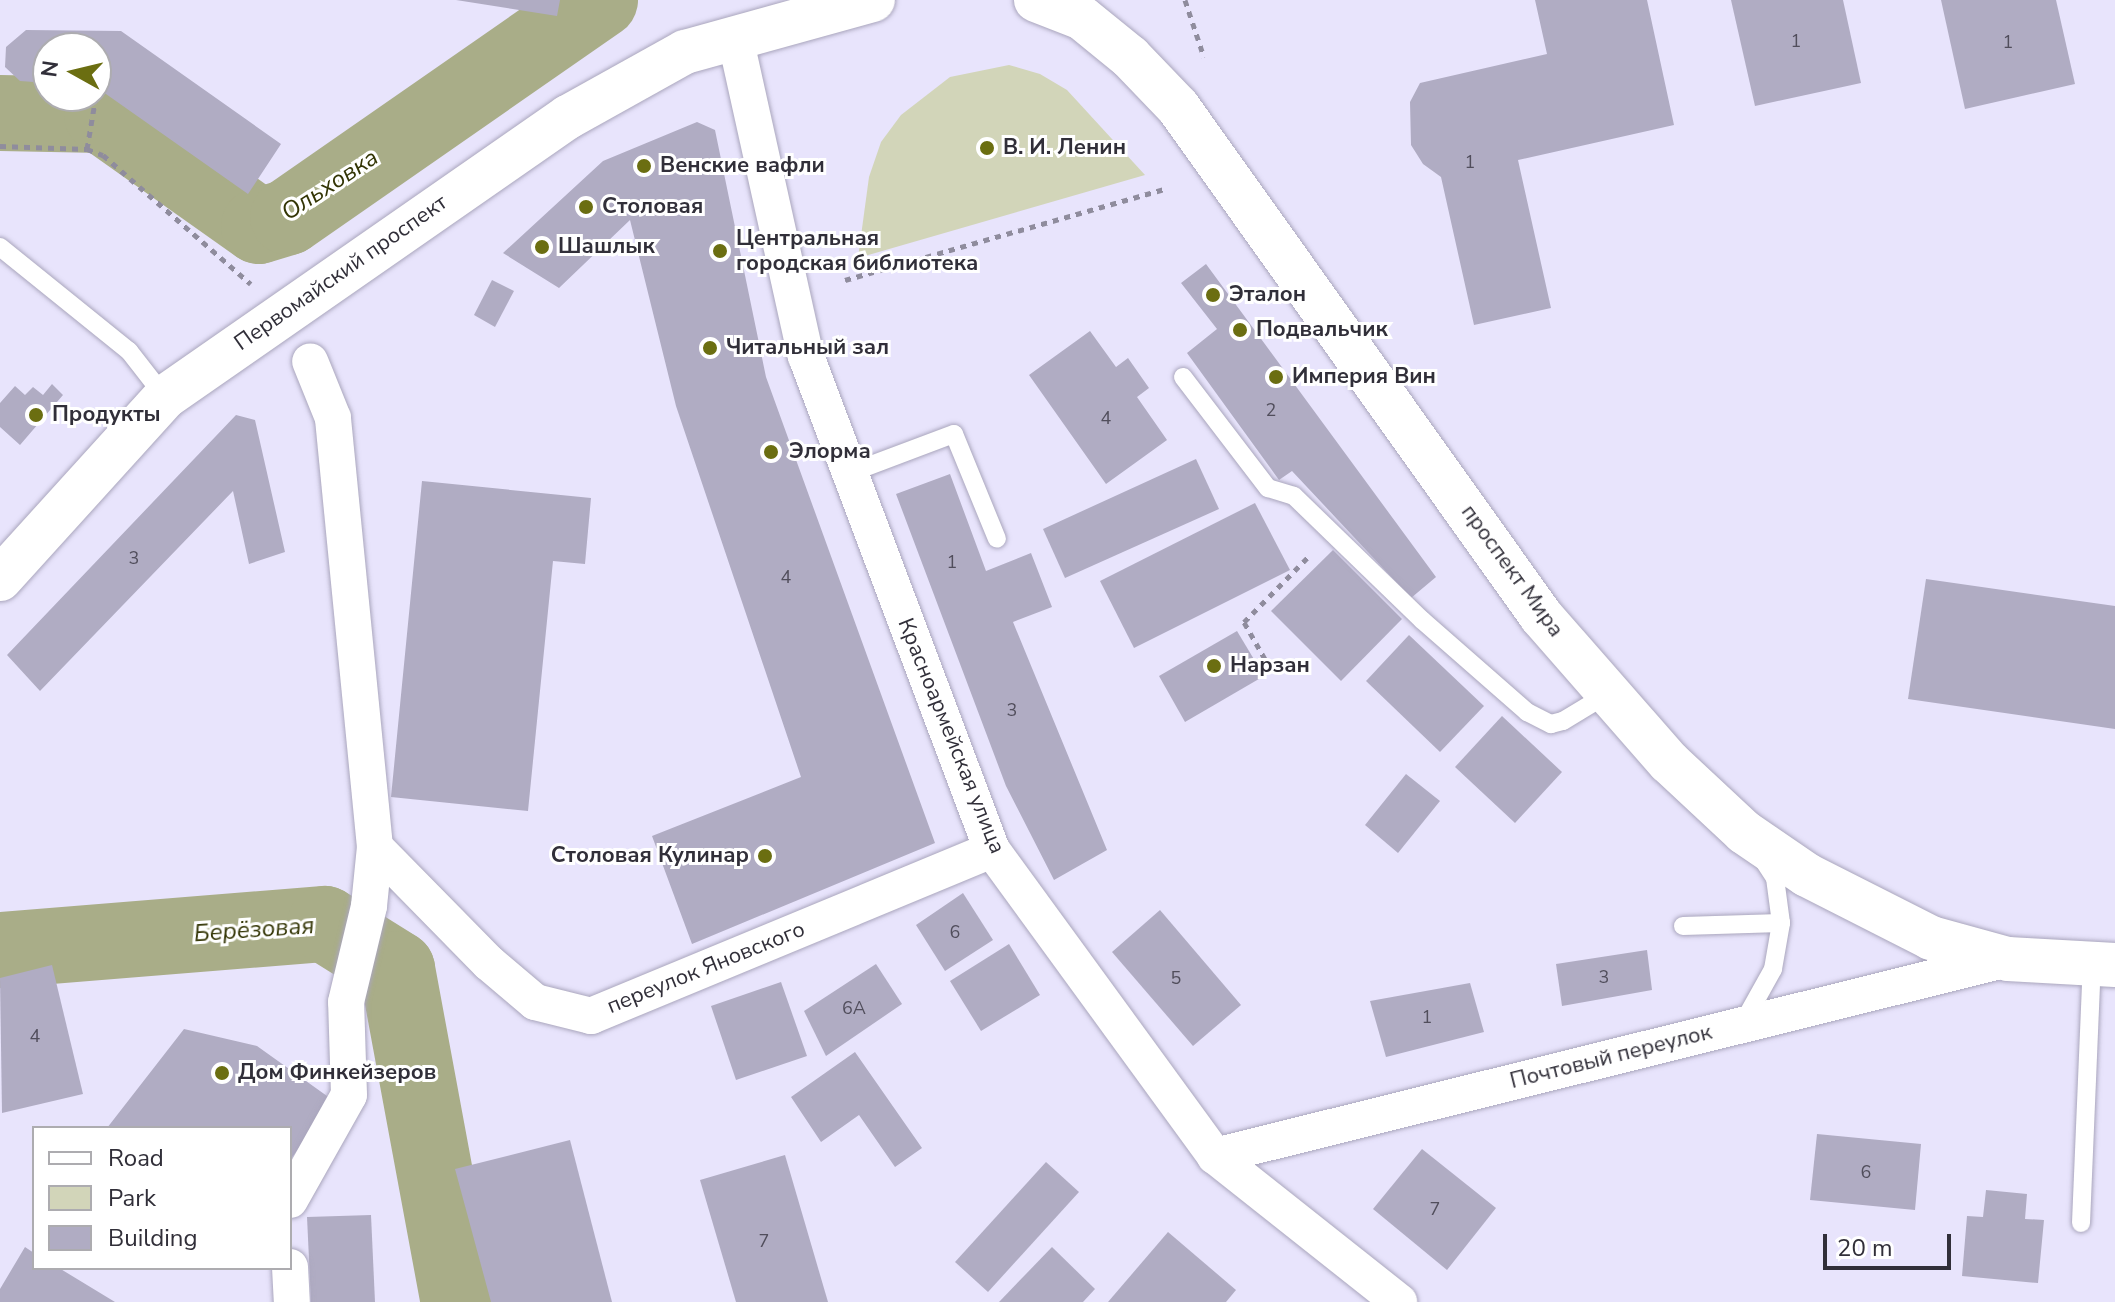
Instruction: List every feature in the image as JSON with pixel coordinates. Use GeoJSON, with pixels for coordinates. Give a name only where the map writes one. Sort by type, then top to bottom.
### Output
{"type":"FeatureCollection","features":[{"type":"Feature","properties":{"kind":"street"},"geometry":{"type":"LineString","coordinates":[[735,37],[873,0]]}},
{"type":"Feature","properties":{"kind":"street","name":"проспект Мира"},"geometry":{"type":"LineString","coordinates":[[1036,0],[1082,18],[1130,57],[1178,107],[1541,616],[1606,695],[1744,832],[1872,912],[1931,938],[2008,959],[2104,964]]}},
{"type":"Feature","properties":{"kind":"street","name":"Первомайский проспект"},"geometry":{"type":"LineString","coordinates":[[0,579],[165,397],[568,117],[685,52],[735,37]]}},
{"type":"Feature","properties":{"kind":"street","name":"Красноармейская улица"},"geometry":{"type":"LineString","coordinates":[[735,37],[806,356],[992,850],[1215,1156],[1399,1302]]}},
{"type":"Feature","properties":{"kind":"street"},"geometry":{"type":"LineString","coordinates":[[292,1196],[349,1095],[346,1002],[369,906],[375,847],[333,418],[310,361]]}},
{"type":"Feature","properties":{"kind":"street","name":"переулок Яновского"},"geometry":{"type":"LineString","coordinates":[[375,847],[489,963],[535,1002],[591,1016],[992,850]]}},
{"type":"Feature","properties":{"kind":"street","name":"Почтовый переулок"},"geometry":{"type":"LineString","coordinates":[[1215,1156],[2008,959]]}},
{"type":"Feature","properties":{"kind":"street"},"geometry":{"type":"LineString","coordinates":[[290,1270],[292,1302]]}},
{"type":"Feature","properties":{"kind":"lane"},"geometry":{"type":"LineString","coordinates":[[0,247],[129,351],[165,397]]}},
{"type":"Feature","properties":{"kind":"lane"},"geometry":{"type":"LineString","coordinates":[[1183,377],[1268,488],[1294,496],[1422,620],[1527,712],[1551,724],[1606,695]]}},
{"type":"Feature","properties":{"kind":"lane"},"geometry":{"type":"LineString","coordinates":[[850,473],[954,434],[997,539]]}},
{"type":"Feature","properties":{"kind":"lane"},"geometry":{"type":"LineString","coordinates":[[1742,1025],[1773,969],[1781,923],[1775,878],[1744,832]]}},
{"type":"Feature","properties":{"kind":"lane"},"geometry":{"type":"LineString","coordinates":[[1683,926],[1781,923]]}},
{"type":"Feature","properties":{"kind":"lane"},"geometry":{"type":"LineString","coordinates":[[2081,1223],[2104,964]]}},
{"type":"Feature","properties":{"kind":"path"},"geometry":{"type":"LineString","coordinates":[[1185,0],[1204,57]]}},
{"type":"Feature","properties":{"kind":"path"},"geometry":{"type":"LineString","coordinates":[[87,149],[93,112]]}},
{"type":"Feature","properties":{"kind":"path"},"geometry":{"type":"LineString","coordinates":[[0,146],[87,149],[103,155],[257,291]]}},
{"type":"Feature","properties":{"kind":"path"},"geometry":{"type":"LineString","coordinates":[[845,280],[1165,189]]}},
{"type":"Feature","properties":{"kind":"path"},"geometry":{"type":"LineString","coordinates":[[1265,659],[1244,622],[1285,581]]}},
{"type":"Feature","properties":{"kind":"green space"},"geometry":{"type":"Polygon","coordinates":[[[1009,65],[1040,74],[1067,90],[1145,175],[858,258],[869,177],[881,142],[901,115],[950,77],[1009,65]]]}},
{"type":"Feature","properties":{"kind":"building"},"geometry":{"type":"Polygon","coordinates":[[[456,0],[560,0],[557,16],[456,0]]]}},
{"type":"Feature","properties":{"kind":"building"},"geometry":{"type":"Polygon","coordinates":[[[1535,0],[1647,0],[1674,125],[1518,160],[1551,308],[1474,325],[1441,177],[1423,164],[1411,145],[1410,102],[1420,83],[1547,54],[1535,0]]]}},
{"type":"Feature","properties":{"kind":"building"},"geometry":{"type":"Polygon","coordinates":[[[1731,0],[1843,0],[1861,83],[1755,106],[1731,0]]]}},
{"type":"Feature","properties":{"kind":"building"},"geometry":{"type":"Polygon","coordinates":[[[1941,0],[2056,0],[2075,84],[1965,109],[1941,0]]]}},
{"type":"Feature","properties":{"kind":"building"},"geometry":{"type":"Polygon","coordinates":[[[26,30],[121,31],[281,144],[248,194],[112,98],[112,32],[32,32],[32,82],[20,81],[5,67],[6,47],[26,30]]]}},
{"type":"Feature","properties":{"kind":"building"},"geometry":{"type":"Polygon","coordinates":[[[697,122],[715,130],[766,377],[935,843],[692,944],[652,836],[801,777],[676,406],[630,220],[559,288],[503,253],[603,161],[697,122]]]}},
{"type":"Feature","properties":{"kind":"building"},"geometry":{"type":"Polygon","coordinates":[[[1206,264],[1436,577],[1411,598],[1292,471],[1279,480],[1187,353],[1217,329],[1181,283],[1206,264]]]}},
{"type":"Feature","properties":{"kind":"building"},"geometry":{"type":"Polygon","coordinates":[[[492,280],[514,291],[495,327],[474,315],[492,280]]]}},
{"type":"Feature","properties":{"kind":"building"},"geometry":{"type":"Polygon","coordinates":[[[1090,331],[1116,367],[1128,358],[1149,388],[1137,397],[1167,440],[1106,484],[1029,375],[1090,331]]]}},
{"type":"Feature","properties":{"kind":"building"},"geometry":{"type":"Polygon","coordinates":[[[52,384],[63,395],[20,445],[0,427],[0,403],[15,386],[25,395],[33,387],[43,395],[52,384]]]}},
{"type":"Feature","properties":{"kind":"building"},"geometry":{"type":"Polygon","coordinates":[[[236,415],[255,420],[285,552],[249,564],[233,491],[40,691],[7,655],[236,415]]]}},
{"type":"Feature","properties":{"kind":"building"},"geometry":{"type":"Polygon","coordinates":[[[1196,459],[1219,509],[1065,578],[1043,529],[1196,459]]]}},
{"type":"Feature","properties":{"kind":"building"},"geometry":{"type":"Polygon","coordinates":[[[950,474],[986,571],[1031,553],[1052,607],[1013,622],[1107,850],[1054,880],[1006,786],[896,494],[950,474]]]}},
{"type":"Feature","properties":{"kind":"building"},"geometry":{"type":"Polygon","coordinates":[[[422,481],[591,498],[585,564],[553,561],[528,811],[391,797],[422,481]]]}},
{"type":"Feature","properties":{"kind":"building"},"geometry":{"type":"Polygon","coordinates":[[[1255,503],[1290,570],[1134,648],[1100,581],[1255,503]]]}},
{"type":"Feature","properties":{"kind":"building"},"geometry":{"type":"Polygon","coordinates":[[[1333,550],[1402,619],[1341,681],[1271,611],[1333,550]]]}},
{"type":"Feature","properties":{"kind":"building"},"geometry":{"type":"Polygon","coordinates":[[[1926,579],[2115,606],[2115,729],[1908,699],[1926,579]]]}},
{"type":"Feature","properties":{"kind":"building"},"geometry":{"type":"Polygon","coordinates":[[[1237,631],[1264,676],[1185,722],[1159,676],[1237,631]]]}},
{"type":"Feature","properties":{"kind":"building"},"geometry":{"type":"Polygon","coordinates":[[[1409,635],[1484,706],[1440,752],[1366,681],[1409,635]]]}},
{"type":"Feature","properties":{"kind":"building"},"geometry":{"type":"Polygon","coordinates":[[[1502,716],[1562,772],[1515,823],[1455,767],[1502,716]]]}},
{"type":"Feature","properties":{"kind":"building"},"geometry":{"type":"Polygon","coordinates":[[[1406,774],[1440,801],[1398,853],[1365,825],[1406,774]]]}},
{"type":"Feature","properties":{"kind":"building"},"geometry":{"type":"Polygon","coordinates":[[[963,893],[993,940],[945,971],[916,925],[963,893]]]}},
{"type":"Feature","properties":{"kind":"building"},"geometry":{"type":"Polygon","coordinates":[[[1160,910],[1241,1005],[1193,1046],[1112,952],[1160,910]]]}},
{"type":"Feature","properties":{"kind":"building"},"geometry":{"type":"Polygon","coordinates":[[[1009,944],[1040,995],[981,1031],[950,981],[1009,944]]]}},
{"type":"Feature","properties":{"kind":"building"},"geometry":{"type":"Polygon","coordinates":[[[1647,950],[1652,990],[1562,1006],[1556,964],[1647,950]]]}},
{"type":"Feature","properties":{"kind":"building"},"geometry":{"type":"Polygon","coordinates":[[[876,964],[902,1004],[826,1056],[804,1011],[876,964]]]}},
{"type":"Feature","properties":{"kind":"building"},"geometry":{"type":"Polygon","coordinates":[[[52,965],[83,1094],[2,1113],[0,978],[52,965]]]}},
{"type":"Feature","properties":{"kind":"building"},"geometry":{"type":"Polygon","coordinates":[[[781,982],[807,1056],[736,1080],[711,1006],[781,982]]]}},
{"type":"Feature","properties":{"kind":"building"},"geometry":{"type":"Polygon","coordinates":[[[1470,983],[1484,1032],[1386,1057],[1370,1001],[1470,983]]]}},
{"type":"Feature","properties":{"kind":"building","name":"Дом Финкейзеров"},"geometry":{"type":"Polygon","coordinates":[[[184,1029],[257,1046],[334,1101],[292,1157],[292,1126],[109,1126],[184,1029]]]}},
{"type":"Feature","properties":{"kind":"building"},"geometry":{"type":"Polygon","coordinates":[[[855,1052],[922,1148],[895,1167],[859,1115],[821,1142],[791,1097],[855,1052]]]}},
{"type":"Feature","properties":{"kind":"building"},"geometry":{"type":"Polygon","coordinates":[[[1817,1134],[1921,1144],[1915,1210],[1810,1200],[1817,1134]]]}},
{"type":"Feature","properties":{"kind":"building"},"geometry":{"type":"Polygon","coordinates":[[[570,1140],[612,1302],[491,1302],[455,1169],[570,1140]]]}},
{"type":"Feature","properties":{"kind":"building"},"geometry":{"type":"Polygon","coordinates":[[[1422,1149],[1496,1208],[1447,1270],[1373,1209],[1422,1149]]]}},
{"type":"Feature","properties":{"kind":"building"},"geometry":{"type":"Polygon","coordinates":[[[785,1155],[828,1302],[736,1302],[700,1180],[785,1155]]]}},
{"type":"Feature","properties":{"kind":"building"},"geometry":{"type":"Polygon","coordinates":[[[1046,1162],[1079,1192],[988,1292],[955,1262],[1046,1162]]]}},
{"type":"Feature","properties":{"kind":"building"},"geometry":{"type":"Polygon","coordinates":[[[1986,1190],[2027,1194],[2025,1219],[2044,1220],[2038,1283],[1962,1276],[1967,1216],[1983,1217],[1986,1190]]]}},
{"type":"Feature","properties":{"kind":"building"},"geometry":{"type":"Polygon","coordinates":[[[371,1215],[375,1302],[311,1302],[307,1217],[371,1215]]]}},
{"type":"Feature","properties":{"kind":"building"},"geometry":{"type":"Polygon","coordinates":[[[1168,1232],[1236,1290],[1226,1302],[1108,1302],[1168,1232]]]}},
{"type":"Feature","properties":{"kind":"building"},"geometry":{"type":"Polygon","coordinates":[[[25,1247],[32,1252],[32,1270],[62,1270],[115,1302],[0,1302],[0,1289],[25,1247]]]}},
{"type":"Feature","properties":{"kind":"building"},"geometry":{"type":"Polygon","coordinates":[[[1052,1247],[1095,1289],[1083,1302],[999,1302],[1052,1247]]]}},
{"type":"Feature","properties":{"kind":"waterway","name":"Ольховка"},"geometry":{"type":"LineString","coordinates":[[0,113],[102,115],[259,226],[288,217],[600,0]]}},
{"type":"Feature","properties":{"kind":"waterway","name":"Берёзовая"},"geometry":{"type":"LineString","coordinates":[[0,950],[325,924],[397,969],[459,1302]]}},
{"type":"Feature","properties":{"kind":"place","name":"В. И. Ленин"},"geometry":{"type":"Point","coordinates":[987,148]}},
{"type":"Feature","properties":{"kind":"place","name":"Венские вафли"},"geometry":{"type":"Point","coordinates":[644,166]}},
{"type":"Feature","properties":{"kind":"place","name":"Столовая"},"geometry":{"type":"Point","coordinates":[586,207]}},
{"type":"Feature","properties":{"kind":"place","name":"Шашлык"},"geometry":{"type":"Point","coordinates":[542,247]}},
{"type":"Feature","properties":{"kind":"place","name":"Центральная городская библиотека"},"geometry":{"type":"Point","coordinates":[720,251]}},
{"type":"Feature","properties":{"kind":"place","name":"Эталон"},"geometry":{"type":"Point","coordinates":[1213,295]}},
{"type":"Feature","properties":{"kind":"place","name":"Подвальчик"},"geometry":{"type":"Point","coordinates":[1240,330]}},
{"type":"Feature","properties":{"kind":"place","name":"Читальный зал"},"geometry":{"type":"Point","coordinates":[710,348]}},
{"type":"Feature","properties":{"kind":"place","name":"Империя Вин"},"geometry":{"type":"Point","coordinates":[1276,377]}},
{"type":"Feature","properties":{"kind":"place","name":"Продукты"},"geometry":{"type":"Point","coordinates":[36,415]}},
{"type":"Feature","properties":{"kind":"place","name":"Элорма"},"geometry":{"type":"Point","coordinates":[771,452]}},
{"type":"Feature","properties":{"kind":"place","name":"Нарзан"},"geometry":{"type":"Point","coordinates":[1214,666]}},
{"type":"Feature","properties":{"kind":"place","name":"Столовая Кулинар"},"geometry":{"type":"Point","coordinates":[765,856]}},
{"type":"Feature","properties":{"kind":"place","name":"Дом Финкейзеров"},"geometry":{"type":"Point","coordinates":[222,1073]}}]}
